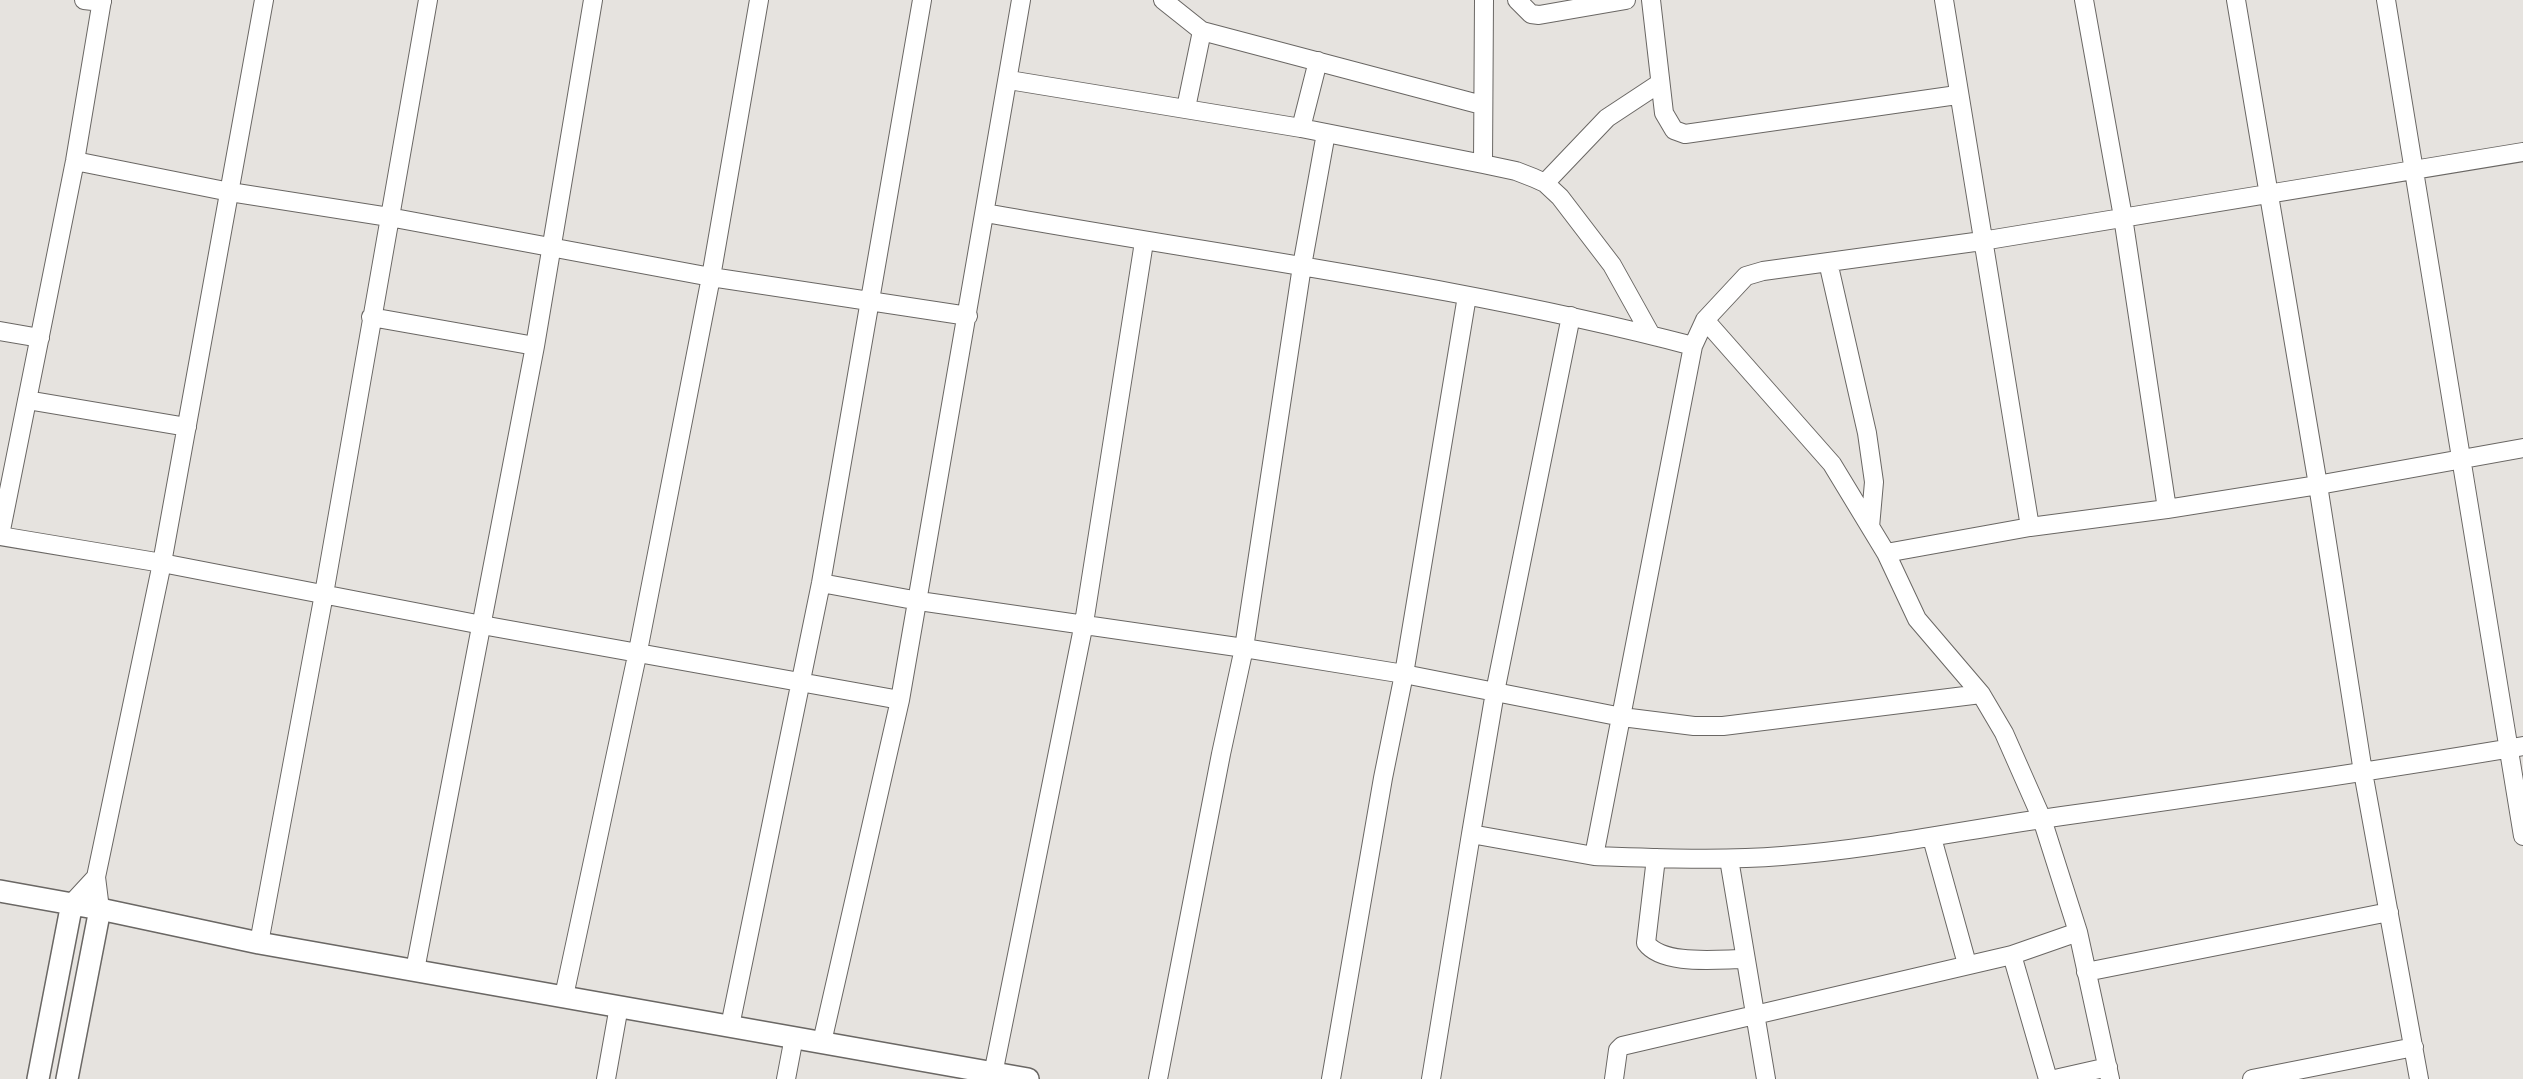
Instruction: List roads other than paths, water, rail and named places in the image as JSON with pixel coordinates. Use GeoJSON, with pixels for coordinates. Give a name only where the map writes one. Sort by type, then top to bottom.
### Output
{"type":"FeatureCollection","features":[{"type":"Feature","properties":{"kind":"street"},"geometry":{"type":"LineString","coordinates":[[84,0],[102,1],[75,161],[0,535],[162,563],[482,625],[900,700]]}},
{"type":"Feature","properties":{"kind":"street"},"geometry":{"type":"LineString","coordinates":[[67,1079],[100,909],[96,878],[162,563],[264,0]]}},
{"type":"Feature","properties":{"kind":"street"},"geometry":{"type":"LineString","coordinates":[[259,943],[324,594],[428,0]]}},
{"type":"Feature","properties":{"kind":"street"},"geometry":{"type":"LineString","coordinates":[[415,970],[535,346],[593,0]]}},
{"type":"Feature","properties":{"kind":"street"},"geometry":{"type":"LineString","coordinates":[[564,996],[638,652],[711,277],[759,0]]}},
{"type":"Feature","properties":{"kind":"street"},"geometry":{"type":"LineString","coordinates":[[730,1026],[821,583],[922,0]]}},
{"type":"Feature","properties":{"kind":"street"},"geometry":{"type":"LineString","coordinates":[[822,1042],[900,700],[1009,80],[1021,0]]}},
{"type":"Feature","properties":{"kind":"street"},"geometry":{"type":"LineString","coordinates":[[1163,0],[1202,30],[1482,105]]}},
{"type":"Feature","properties":{"kind":"street"},"geometry":{"type":"LineString","coordinates":[[1483,164],[1484,0]]}},
{"type":"Feature","properties":{"kind":"street"},"geometry":{"type":"LineString","coordinates":[[1517,0],[1524,9],[1538,16],[1626,0]]}},
{"type":"Feature","properties":{"kind":"street"},"geometry":{"type":"LineString","coordinates":[[1651,0],[1664,114],[1674,130],[1685,134],[1957,95]]}},
{"type":"Feature","properties":{"kind":"street"},"geometry":{"type":"LineString","coordinates":[[1944,0],[1957,95],[2030,526]]}},
{"type":"Feature","properties":{"kind":"street"},"geometry":{"type":"LineString","coordinates":[[2084,0],[2123,217],[2167,510]]}},
{"type":"Feature","properties":{"kind":"street"},"geometry":{"type":"LineString","coordinates":[[2236,0],[2318,485],[2363,772],[2419,1079]]}},
{"type":"Feature","properties":{"kind":"street"},"geometry":{"type":"LineString","coordinates":[[2386,0],[2462,458],[2516,747],[2523,836]]}},
{"type":"Feature","properties":{"kind":"street"},"geometry":{"type":"LineString","coordinates":[[1186,108],[1202,30]]}},
{"type":"Feature","properties":{"kind":"street"},"geometry":{"type":"LineString","coordinates":[[1301,128],[1318,61]]}},
{"type":"Feature","properties":{"kind":"street"},"geometry":{"type":"LineString","coordinates":[[1009,80],[1301,128],[1516,171],[1545,183],[1560,198],[1612,265],[1650,335]]}},
{"type":"Feature","properties":{"kind":"street"},"geometry":{"type":"LineString","coordinates":[[1545,183],[1607,118],[1660,83]]}},
{"type":"Feature","properties":{"kind":"street"},"geometry":{"type":"LineString","coordinates":[[1158,1079],[1221,754],[1244,648],[1302,266],[1326,133]]}},
{"type":"Feature","properties":{"kind":"street"},"geometry":{"type":"LineString","coordinates":[[1594,856],[1693,346],[1705,320],[1746,276],[1763,271],[1982,241],[2523,152]]}},
{"type":"Feature","properties":{"kind":"street"},"geometry":{"type":"LineString","coordinates":[[75,161],[230,192],[389,217],[711,277],[968,316]]}},
{"type":"Feature","properties":{"kind":"street"},"geometry":{"type":"LineString","coordinates":[[986,213],[1144,242],[1302,266],[1467,296],[1570,316],[1693,346]]}},
{"type":"Feature","properties":{"kind":"street"},"geometry":{"type":"LineString","coordinates":[[993,1076],[1084,623],[1144,242]]}},
{"type":"Feature","properties":{"kind":"street"},"geometry":{"type":"LineString","coordinates":[[1828,262],[1867,433],[1874,482],[1870,527]]}},
{"type":"Feature","properties":{"kind":"street"},"geometry":{"type":"LineString","coordinates":[[1331,1079],[1383,778],[1404,674],[1467,296]]}},
{"type":"Feature","properties":{"kind":"street"},"geometry":{"type":"LineString","coordinates":[[1430,1079],[1495,692],[1570,316]]}},
{"type":"Feature","properties":{"kind":"street"},"geometry":{"type":"LineString","coordinates":[[371,317],[535,346]]}},
{"type":"Feature","properties":{"kind":"street"},"geometry":{"type":"LineString","coordinates":[[1705,320],[1832,464],[1886,553],[1917,619],[1981,694],[2004,733],[2042,819],[2078,932],[2109,1073],[2055,1079]]}},
{"type":"Feature","properties":{"kind":"street"},"geometry":{"type":"LineString","coordinates":[[0,330],[40,338]]}},
{"type":"Feature","properties":{"kind":"street"},"geometry":{"type":"LineString","coordinates":[[27,400],[187,427]]}},
{"type":"Feature","properties":{"kind":"street"},"geometry":{"type":"LineString","coordinates":[[1886,553],[2030,526],[2167,510],[2523,448]]}},
{"type":"Feature","properties":{"kind":"street"},"geometry":{"type":"LineString","coordinates":[[821,583],[919,600],[1084,623],[1404,674],[1622,717],[1694,726],[1723,726],[1981,694]]}},
{"type":"Feature","properties":{"kind":"street"},"geometry":{"type":"LineString","coordinates":[[1471,834],[1594,856],[1729,859],[1784,856],[1932,838],[2042,819],[2363,772],[2516,747]]}},
{"type":"Feature","properties":{"kind":"street"},"geometry":{"type":"LineString","coordinates":[[1932,838],[1967,964]]}},
{"type":"Feature","properties":{"kind":"street"},"geometry":{"type":"LineString","coordinates":[[1656,858],[1646,943],[1652,950],[1667,958],[1745,959]]}},
{"type":"Feature","properties":{"kind":"street"},"geometry":{"type":"LineString","coordinates":[[1729,859],[1766,1079]]}},
{"type":"Feature","properties":{"kind":"street"},"geometry":{"type":"LineString","coordinates":[[38,1079],[72,904],[96,878]]}},
{"type":"Feature","properties":{"kind":"street"},"geometry":{"type":"LineString","coordinates":[[0,890],[259,943],[822,1042],[993,1076],[1028,1079]]}},
{"type":"Feature","properties":{"kind":"street"},"geometry":{"type":"LineString","coordinates":[[2086,972],[2389,912]]}},
{"type":"Feature","properties":{"kind":"street"},"geometry":{"type":"LineString","coordinates":[[1614,1079],[1618,1050],[1622,1046],[2012,954],[2078,932]]}},
{"type":"Feature","properties":{"kind":"street"},"geometry":{"type":"LineString","coordinates":[[2012,954],[2048,1079]]}},
{"type":"Feature","properties":{"kind":"street"},"geometry":{"type":"LineString","coordinates":[[606,1079],[619,1006]]}},
{"type":"Feature","properties":{"kind":"street"},"geometry":{"type":"LineString","coordinates":[[786,1079],[794,1037]]}},
{"type":"Feature","properties":{"kind":"street"},"geometry":{"type":"LineString","coordinates":[[2252,1079],[2414,1047]]}}]}
